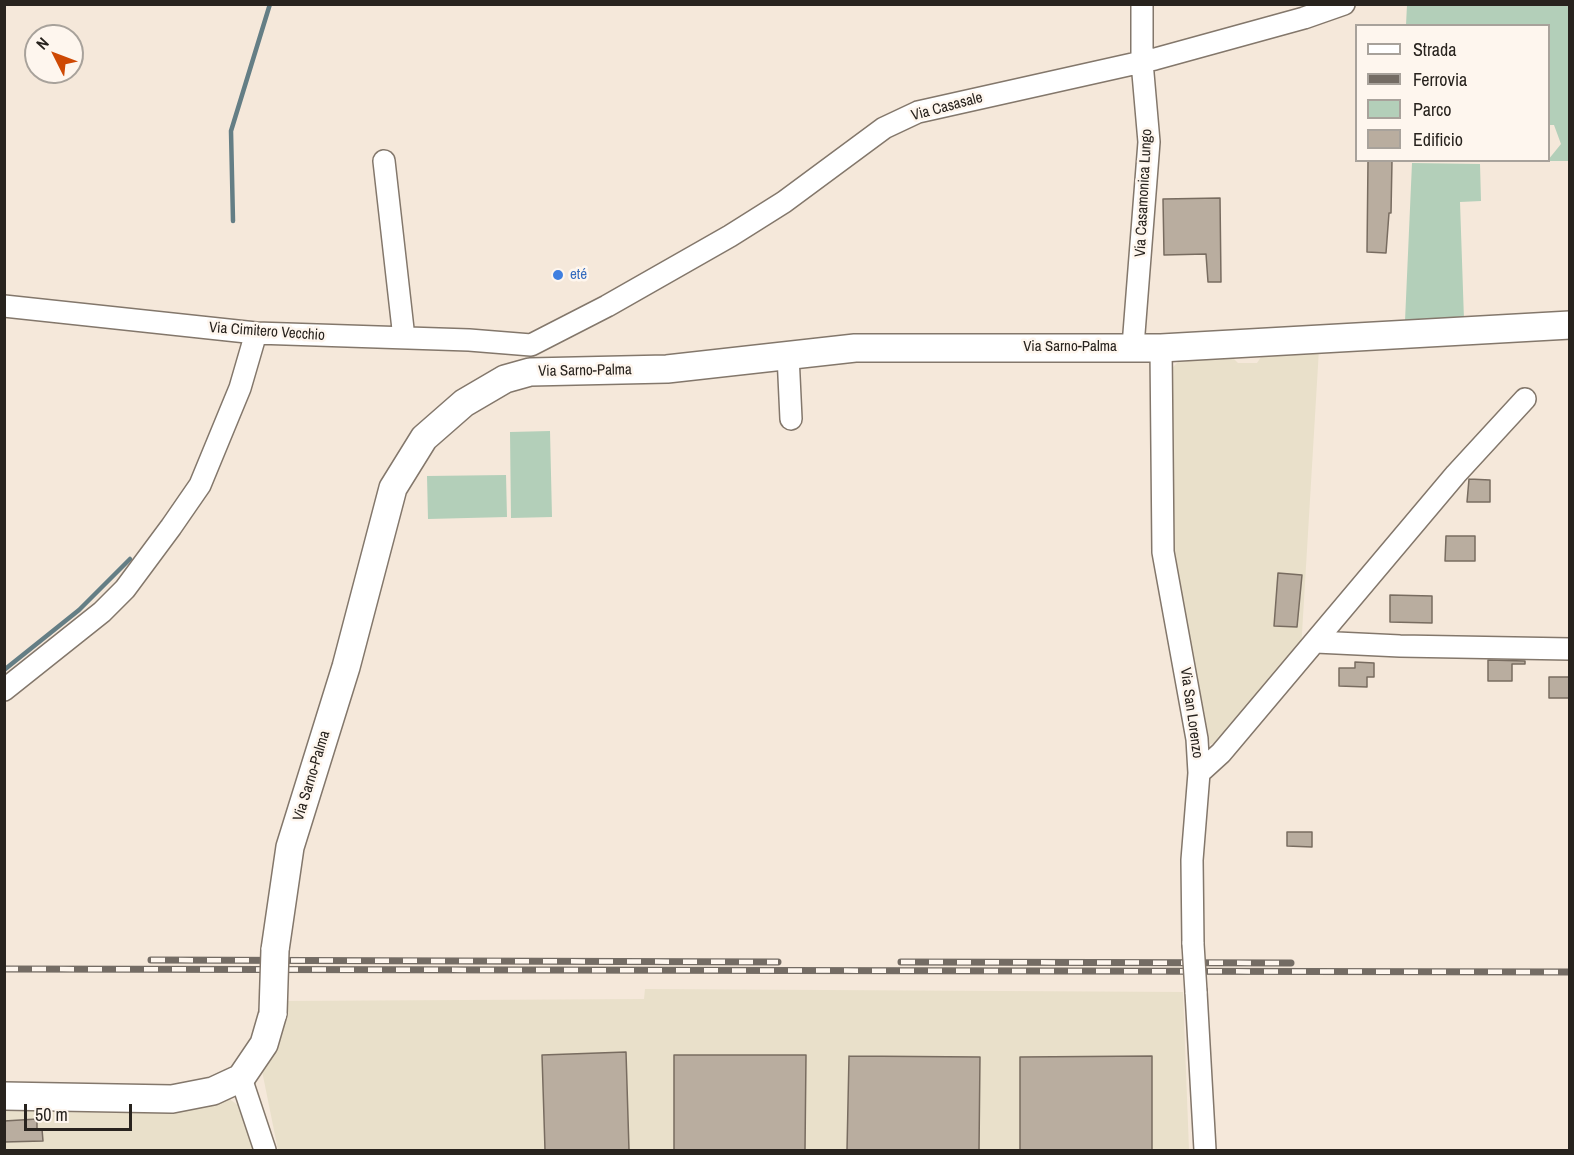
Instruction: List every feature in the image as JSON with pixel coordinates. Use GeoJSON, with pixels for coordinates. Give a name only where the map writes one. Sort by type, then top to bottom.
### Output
{"type":"FeatureCollection","features":[{"type":"Feature","properties":{"kind":"main road","name":"Via Sarno-Palma"},"geometry":{"type":"LineString","coordinates":[[241,1078],[264,1044],[273,1013],[275,950],[290,847],[346,667],[393,488],[424,438],[464,403],[504,379],[530,372],[667,369],[855,348],[1133,346],[1161,348],[1569,325]]}},
{"type":"Feature","properties":{"kind":"main road"},"geometry":{"type":"LineString","coordinates":[[4,1096],[172,1099],[213,1091],[241,1078]]}},
{"type":"Feature","properties":{"kind":"street","name":"Via Casamonica Lungo"},"geometry":{"type":"LineString","coordinates":[[1133,346],[1149,142],[1142,62],[1142,4]]}},
{"type":"Feature","properties":{"kind":"street","name":"Via Casasale"},"geometry":{"type":"LineString","coordinates":[[531,345],[607,306],[729,236],[784,202],[884,128],[918,112],[1142,62],[1304,18],[1344,4]]}},
{"type":"Feature","properties":{"kind":"street"},"geometry":{"type":"LineString","coordinates":[[384,161],[404,338]]}},
{"type":"Feature","properties":{"kind":"street","name":"Via Cimitero Vecchio"},"geometry":{"type":"LineString","coordinates":[[4,306],[256,333],[531,345]]}},
{"type":"Feature","properties":{"kind":"street"},"geometry":{"type":"LineString","coordinates":[[4,690],[102,612],[125,589],[171,527],[200,485],[227,413],[240,388],[256,333]]}},
{"type":"Feature","properties":{"kind":"street"},"geometry":{"type":"LineString","coordinates":[[531,345],[557,371]]}},
{"type":"Feature","properties":{"kind":"street","name":"Via San Lorenzo"},"geometry":{"type":"LineString","coordinates":[[1161,348],[1163,552],[1195,728],[1199,773],[1192,860],[1193,944],[1205,1150]]}},
{"type":"Feature","properties":{"kind":"street"},"geometry":{"type":"LineString","coordinates":[[788,355],[790,419]]}},
{"type":"Feature","properties":{"kind":"street"},"geometry":{"type":"LineString","coordinates":[[1199,773],[1221,753],[1456,474],[1525,399]]}},
{"type":"Feature","properties":{"kind":"street"},"geometry":{"type":"LineString","coordinates":[[1316,642],[1569,649]]}},
{"type":"Feature","properties":{"kind":"street"},"geometry":{"type":"LineString","coordinates":[[241,1078],[264,1150]]}},
{"type":"Feature","properties":{"kind":"shaded area"},"geometry":{"type":"Polygon","coordinates":[[[1319,349],[1301,650],[1220,743],[1210,744],[1173,553],[1170,370],[1182,358],[1230,355],[1238,363],[1257,363],[1263,354],[1319,349]]]}},
{"type":"Feature","properties":{"kind":"shaded area"},"geometry":{"type":"Polygon","coordinates":[[[645,989],[1183,992],[1189,1150],[278,1150],[261,1066],[283,1001],[644,999],[645,989]]]}},
{"type":"Feature","properties":{"kind":"shaded area"},"geometry":{"type":"Polygon","coordinates":[[[225,1096],[238,1105],[244,1116],[253,1150],[5,1150],[5,1105],[99,1105],[100,1112],[178,1108],[225,1096]]]}},
{"type":"Feature","properties":{"kind":"green space"},"geometry":{"type":"Polygon","coordinates":[[[1407,5],[1569,5],[1569,161],[1550,161],[1550,158],[1561,144],[1554,125],[1550,125],[1550,24],[1406,24],[1407,5]]]}},
{"type":"Feature","properties":{"kind":"green space"},"geometry":{"type":"Polygon","coordinates":[[[1412,163],[1480,164],[1481,201],[1460,202],[1464,320],[1405,321],[1412,163]]]}},
{"type":"Feature","properties":{"kind":"green space"},"geometry":{"type":"Polygon","coordinates":[[[550,431],[552,517],[511,518],[510,432],[550,431]]]}},
{"type":"Feature","properties":{"kind":"green space"},"geometry":{"type":"Polygon","coordinates":[[[506,475],[507,517],[428,519],[427,476],[506,475]]]}},
{"type":"Feature","properties":{"kind":"building"},"geometry":{"type":"Polygon","coordinates":[[[1368,162],[1392,162],[1391,213],[1389,213],[1386,253],[1367,252],[1368,162]]]}},
{"type":"Feature","properties":{"kind":"building"},"geometry":{"type":"Polygon","coordinates":[[[1220,198],[1221,282],[1208,282],[1206,254],[1164,255],[1163,199],[1220,198]]]}},
{"type":"Feature","properties":{"kind":"building"},"geometry":{"type":"Polygon","coordinates":[[[1469,479],[1490,480],[1490,502],[1467,502],[1469,479]]]}},
{"type":"Feature","properties":{"kind":"building"},"geometry":{"type":"Polygon","coordinates":[[[1446,536],[1475,536],[1475,561],[1445,561],[1446,536]]]}},
{"type":"Feature","properties":{"kind":"building"},"geometry":{"type":"Polygon","coordinates":[[[1278,573],[1302,575],[1297,627],[1274,626],[1278,573]]]}},
{"type":"Feature","properties":{"kind":"building"},"geometry":{"type":"Polygon","coordinates":[[[1390,595],[1432,596],[1432,623],[1390,622],[1390,595]]]}},
{"type":"Feature","properties":{"kind":"building"},"geometry":{"type":"Polygon","coordinates":[[[1488,660],[1525,661],[1525,664],[1512,664],[1512,681],[1488,681],[1488,660]]]}},
{"type":"Feature","properties":{"kind":"building"},"geometry":{"type":"Polygon","coordinates":[[[1355,662],[1374,663],[1374,677],[1367,677],[1367,687],[1339,686],[1339,668],[1355,668],[1355,662]]]}},
{"type":"Feature","properties":{"kind":"building"},"geometry":{"type":"Polygon","coordinates":[[[1549,677],[1569,677],[1569,698],[1549,698],[1549,677]]]}},
{"type":"Feature","properties":{"kind":"building"},"geometry":{"type":"Polygon","coordinates":[[[1287,832],[1312,832],[1312,847],[1287,846],[1287,832]]]}},
{"type":"Feature","properties":{"kind":"building"},"geometry":{"type":"Polygon","coordinates":[[[626,1052],[629,1150],[545,1150],[542,1055],[626,1052]]]}},
{"type":"Feature","properties":{"kind":"building"},"geometry":{"type":"Polygon","coordinates":[[[674,1055],[806,1055],[805,1150],[674,1150],[674,1055]]]}},
{"type":"Feature","properties":{"kind":"building"},"geometry":{"type":"Polygon","coordinates":[[[849,1056],[980,1057],[979,1150],[847,1150],[849,1056]]]}},
{"type":"Feature","properties":{"kind":"building"},"geometry":{"type":"Polygon","coordinates":[[[1152,1056],[1152,1150],[1020,1150],[1020,1057],[1152,1056]]]}},
{"type":"Feature","properties":{"kind":"building"},"geometry":{"type":"Polygon","coordinates":[[[37,1119],[37,1129],[42,1129],[43,1141],[4,1142],[4,1121],[37,1119]]]}},
{"type":"Feature","properties":{"kind":"waterway"},"geometry":{"type":"LineString","coordinates":[[233,221],[231,131],[270,4]]}},
{"type":"Feature","properties":{"kind":"waterway"},"geometry":{"type":"LineString","coordinates":[[4,670],[79,610],[130,559]]}},
{"type":"Feature","properties":{"kind":"railway"},"geometry":{"type":"LineString","coordinates":[[151,960],[778,962]]}},
{"type":"Feature","properties":{"kind":"railway"},"geometry":{"type":"LineString","coordinates":[[901,962],[1291,963]]}},
{"type":"Feature","properties":{"kind":"railway"},"geometry":{"type":"LineString","coordinates":[[4,969],[1570,972]]}},
{"type":"Feature","properties":{"kind":"place","name":"eté"},"geometry":{"type":"Point","coordinates":[558,275]}}]}
